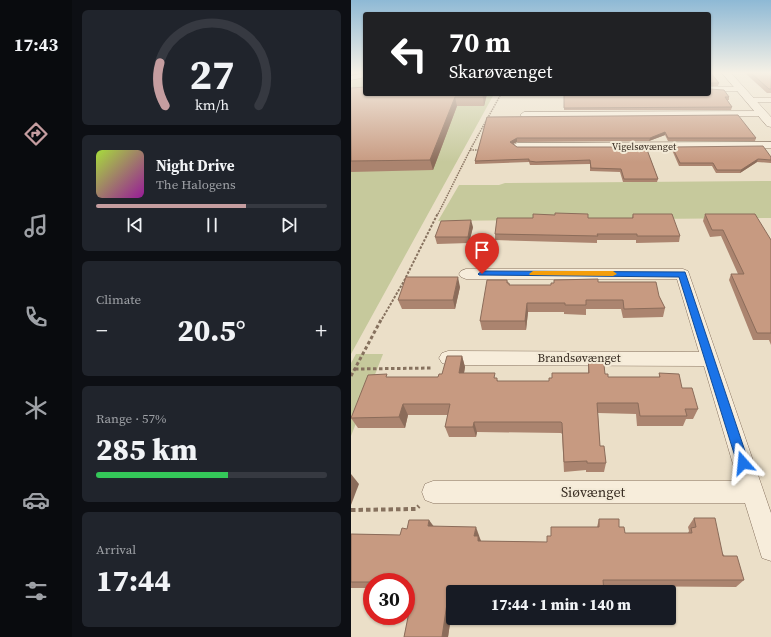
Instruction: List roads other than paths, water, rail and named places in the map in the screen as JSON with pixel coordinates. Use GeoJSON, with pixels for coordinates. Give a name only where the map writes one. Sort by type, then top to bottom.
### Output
{"type":"FeatureCollection","features":[{"type":"Feature","properties":{"kind":"street"},"geometry":{"type":"LineString","coordinates":[[753,103],[771,124]]}},
{"type":"Feature","properties":{"kind":"street"},"geometry":{"type":"LineString","coordinates":[[524,115],[763,114]]}},
{"type":"Feature","properties":{"kind":"street","name":"Vigelsøvænget"},"geometry":{"type":"LineString","coordinates":[[517,146],[771,145]]}},
{"type":"Feature","properties":{"kind":"street"},"geometry":{"type":"LineString","coordinates":[[466,274],[683,274],[753,492],[766,516],[771,550]]}},
{"type":"Feature","properties":{"kind":"street","name":"Brandsøvænget"},"geometry":{"type":"LineString","coordinates":[[448,358],[710,359]]}},
{"type":"Feature","properties":{"kind":"street","name":"Siøvænget"},"geometry":{"type":"LineString","coordinates":[[433,492],[753,492]]}}]}
